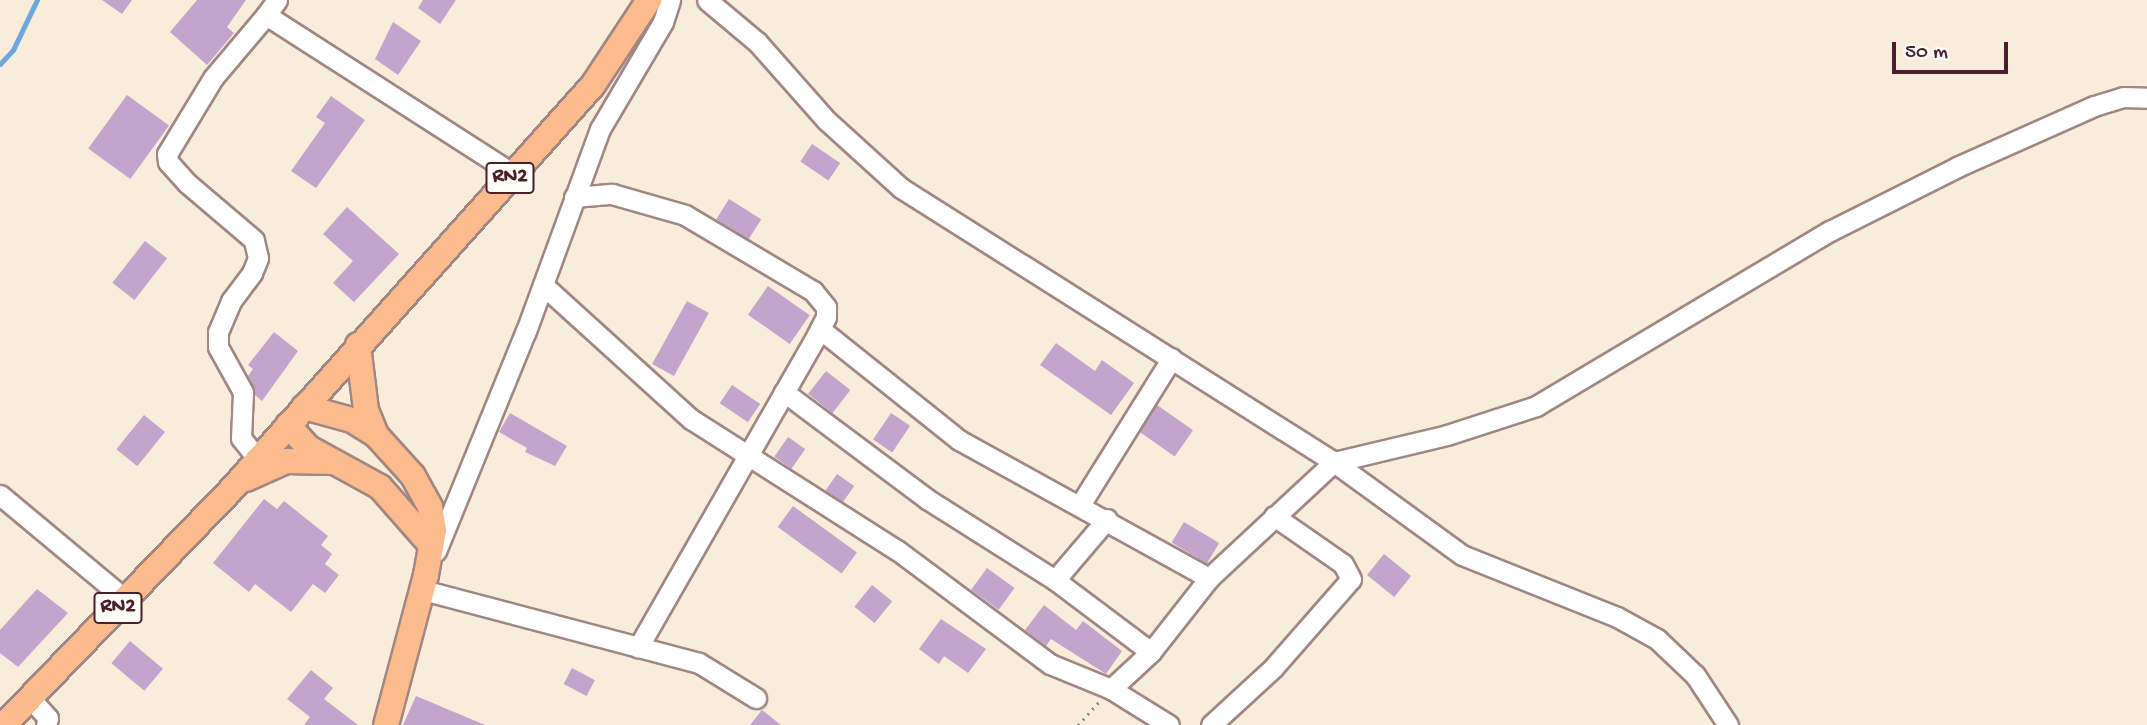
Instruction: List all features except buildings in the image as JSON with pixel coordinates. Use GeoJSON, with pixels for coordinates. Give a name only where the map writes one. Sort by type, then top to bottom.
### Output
{"type":"FeatureCollection","features":[{"type":"Feature","properties":{"kind":"main road","name":"RN2"},"geometry":{"type":"LineString","coordinates":[[4,725],[231,490],[358,345],[514,174],[593,85],[649,0]]}},
{"type":"Feature","properties":{"kind":"main road"},"geometry":{"type":"LineString","coordinates":[[358,345],[366,410],[376,435]]}},
{"type":"Feature","properties":{"kind":"main road"},"geometry":{"type":"LineString","coordinates":[[386,725],[425,582],[434,525],[426,498],[405,465],[376,435],[352,420],[296,416],[309,448],[380,487],[430,544]]}},
{"type":"Feature","properties":{"kind":"main road"},"geometry":{"type":"LineString","coordinates":[[231,490],[252,475],[286,461],[337,463]]}},
{"type":"Feature","properties":{"kind":"street"},"geometry":{"type":"LineString","coordinates":[[670,0],[663,22],[622,86],[600,129],[542,285],[425,582],[699,663],[755,698]]}},
{"type":"Feature","properties":{"kind":"street"},"geometry":{"type":"LineString","coordinates":[[707,0],[757,42],[873,167],[952,224],[1172,358],[1334,462],[1462,555],[1617,617],[1657,639],[1695,675],[1728,725]]}},
{"type":"Feature","properties":{"kind":"street"},"geometry":{"type":"LineString","coordinates":[[258,459],[241,438],[243,392],[218,346],[218,332],[231,301],[255,265],[254,240],[187,183],[168,163],[167,154],[213,78],[271,8],[514,174]]}},
{"type":"Feature","properties":{"kind":"street"},"geometry":{"type":"LineString","coordinates":[[1111,689],[1151,652],[1209,578],[1334,462],[1447,435],[1536,406],[1830,231],[1957,167],[2094,106],[2123,97],[2147,98]]}},
{"type":"Feature","properties":{"kind":"street"},"geometry":{"type":"LineString","coordinates":[[574,197],[612,194],[653,204],[722,234],[813,291],[826,307],[820,329],[638,647]]}},
{"type":"Feature","properties":{"kind":"street"},"geometry":{"type":"LineString","coordinates":[[542,285],[691,419],[897,550],[1050,664],[1111,689],[1169,725]]}},
{"type":"Feature","properties":{"kind":"street"},"geometry":{"type":"LineString","coordinates":[[820,329],[959,440],[1107,519],[1209,578]]}},
{"type":"Feature","properties":{"kind":"street"},"geometry":{"type":"LineString","coordinates":[[1080,505],[1172,358]]}},
{"type":"Feature","properties":{"kind":"street"},"geometry":{"type":"LineString","coordinates":[[784,392],[927,499],[1055,580],[1151,652]]}},
{"type":"Feature","properties":{"kind":"street"},"geometry":{"type":"LineString","coordinates":[[0,495],[126,600]]}},
{"type":"Feature","properties":{"kind":"street"},"geometry":{"type":"LineString","coordinates":[[1212,725],[1273,668],[1351,579],[1343,564],[1274,516]]}},
{"type":"Feature","properties":{"kind":"street"},"geometry":{"type":"LineString","coordinates":[[1055,580],[1107,519]]}},
{"type":"Feature","properties":{"kind":"street"},"geometry":{"type":"LineString","coordinates":[[30,698],[48,718],[46,725]]}},
{"type":"Feature","properties":{"kind":"path"},"geometry":{"type":"LineString","coordinates":[[1078,725],[1111,689]]}},
{"type":"Feature","properties":{"kind":"waterway"},"geometry":{"type":"LineString","coordinates":[[0,64],[13,50],[37,0]]}}]}
